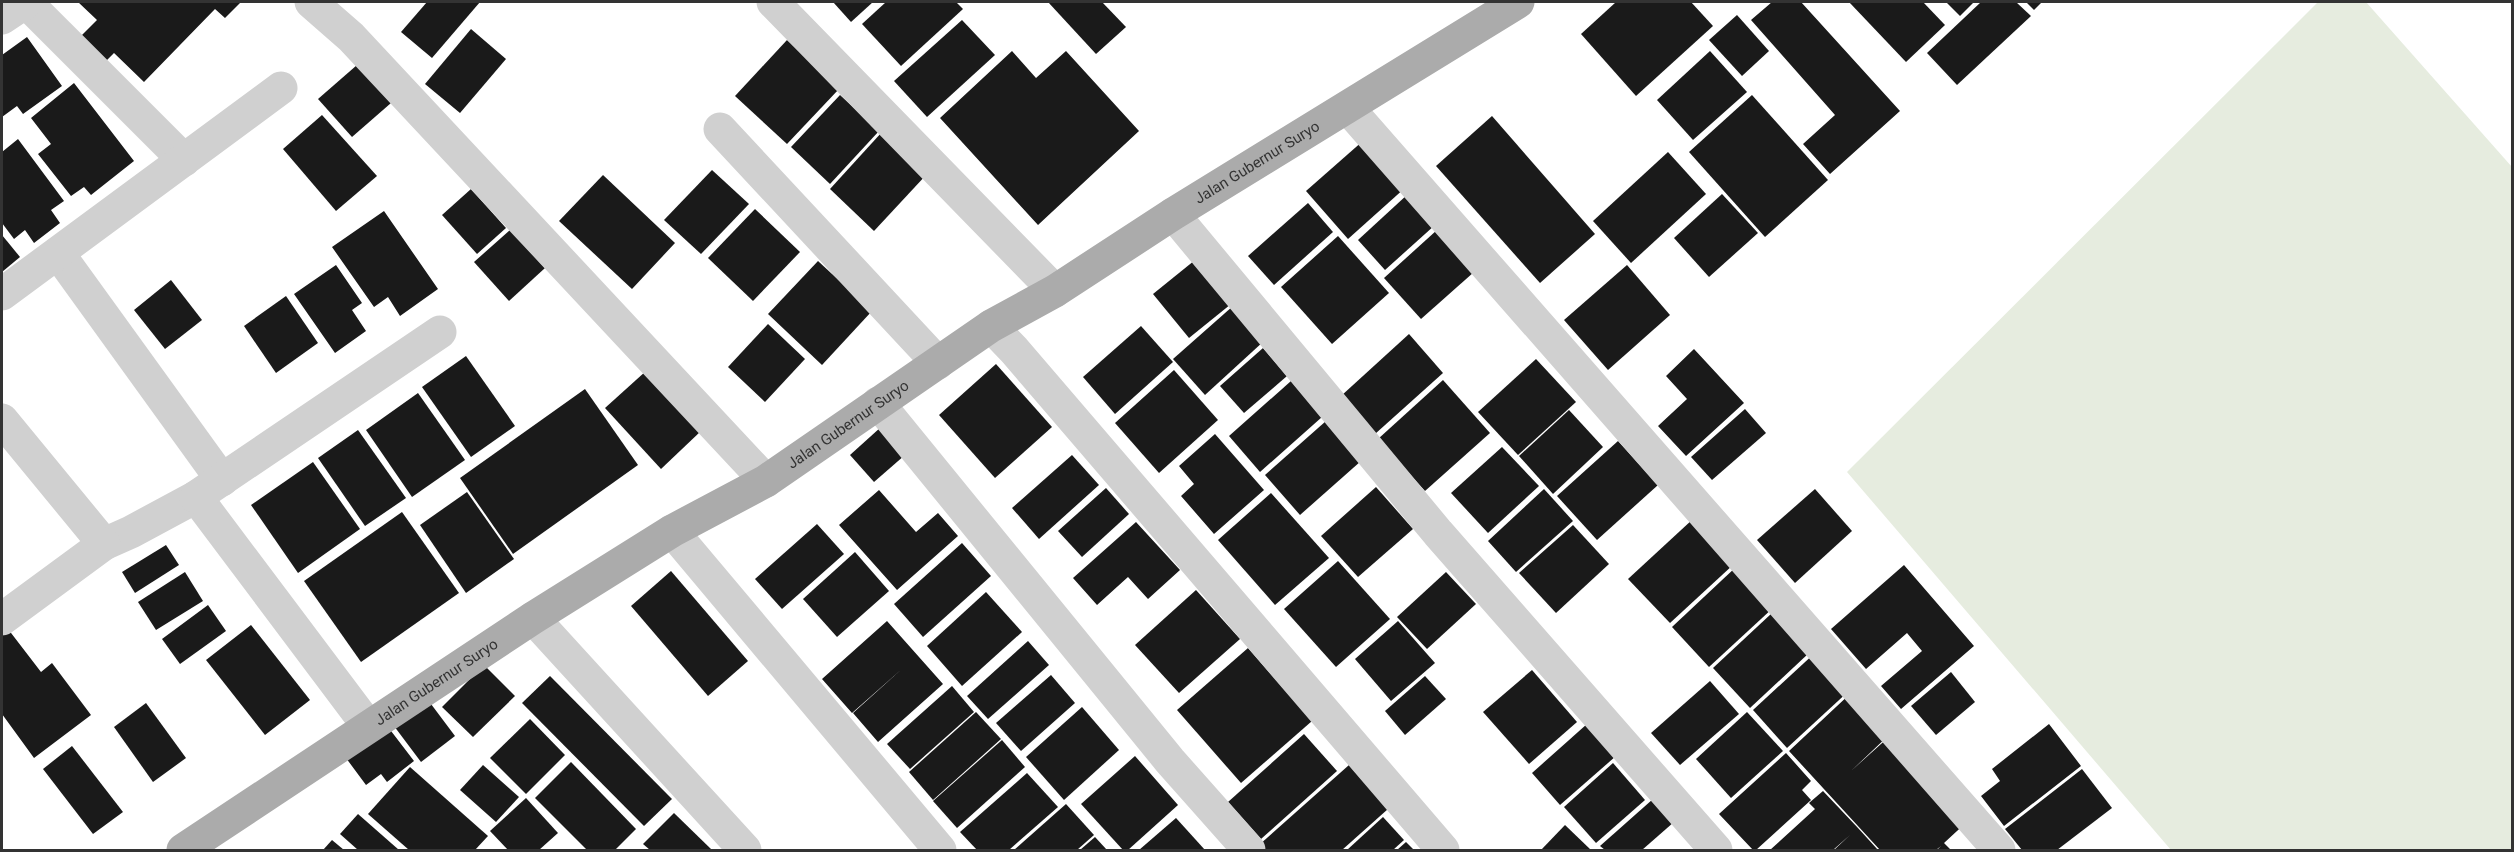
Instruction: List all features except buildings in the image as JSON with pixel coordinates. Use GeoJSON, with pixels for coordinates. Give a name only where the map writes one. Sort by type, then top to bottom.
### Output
{"type":"FeatureCollection","features":[{"type":"Feature","properties":{"kind":"main road","name":"Jalan Gubernur Suryo"},"geometry":{"type":"LineString","coordinates":[[183,850],[533,618],[672,531],[766,481],[991,326],[1055,291],[1173,214],[1518,2]]}},
{"type":"Feature","properties":{"kind":"street"},"geometry":{"type":"LineString","coordinates":[[2,18],[26,2],[184,160]]}},
{"type":"Feature","properties":{"kind":"street"},"geometry":{"type":"LineString","coordinates":[[311,2],[351,37],[766,481]]}},
{"type":"Feature","properties":{"kind":"street"},"geometry":{"type":"LineString","coordinates":[[773,2],[1055,291]]}},
{"type":"Feature","properties":{"kind":"street"},"geometry":{"type":"LineString","coordinates":[[2,294],[281,88]]}},
{"type":"Feature","properties":{"kind":"street"},"geometry":{"type":"LineString","coordinates":[[1348,108],[1999,850]]}},
{"type":"Feature","properties":{"kind":"street"},"geometry":{"type":"LineString","coordinates":[[720,129],[938,363]]}},
{"type":"Feature","properties":{"kind":"street"},"geometry":{"type":"LineString","coordinates":[[1173,214],[1437,533],[1716,850]]}},
{"type":"Feature","properties":{"kind":"street"},"geometry":{"type":"LineString","coordinates":[[58,253],[209,489],[368,726]]}},
{"type":"Feature","properties":{"kind":"street"},"geometry":{"type":"LineString","coordinates":[[991,326],[1022,359],[1443,850]]}},
{"type":"Feature","properties":{"kind":"street"},"geometry":{"type":"LineString","coordinates":[[2,619],[104,543],[131,532],[209,489],[440,332]]}},
{"type":"Feature","properties":{"kind":"street"},"geometry":{"type":"LineString","coordinates":[[878,403],[1170,761],[1249,850]]}},
{"type":"Feature","properties":{"kind":"street"},"geometry":{"type":"LineString","coordinates":[[2,420],[104,543]]}},
{"type":"Feature","properties":{"kind":"street"},"geometry":{"type":"LineString","coordinates":[[672,531],[940,850]]}},
{"type":"Feature","properties":{"kind":"street"},"geometry":{"type":"LineString","coordinates":[[533,618],[745,850]]}},
{"type":"Feature","properties":{"kind":"shaded area"},"geometry":{"type":"Polygon","coordinates":[[[2318,2],[2366,2],[2512,167],[2512,850],[2171,850],[1847,472],[2318,2]]]}}]}
